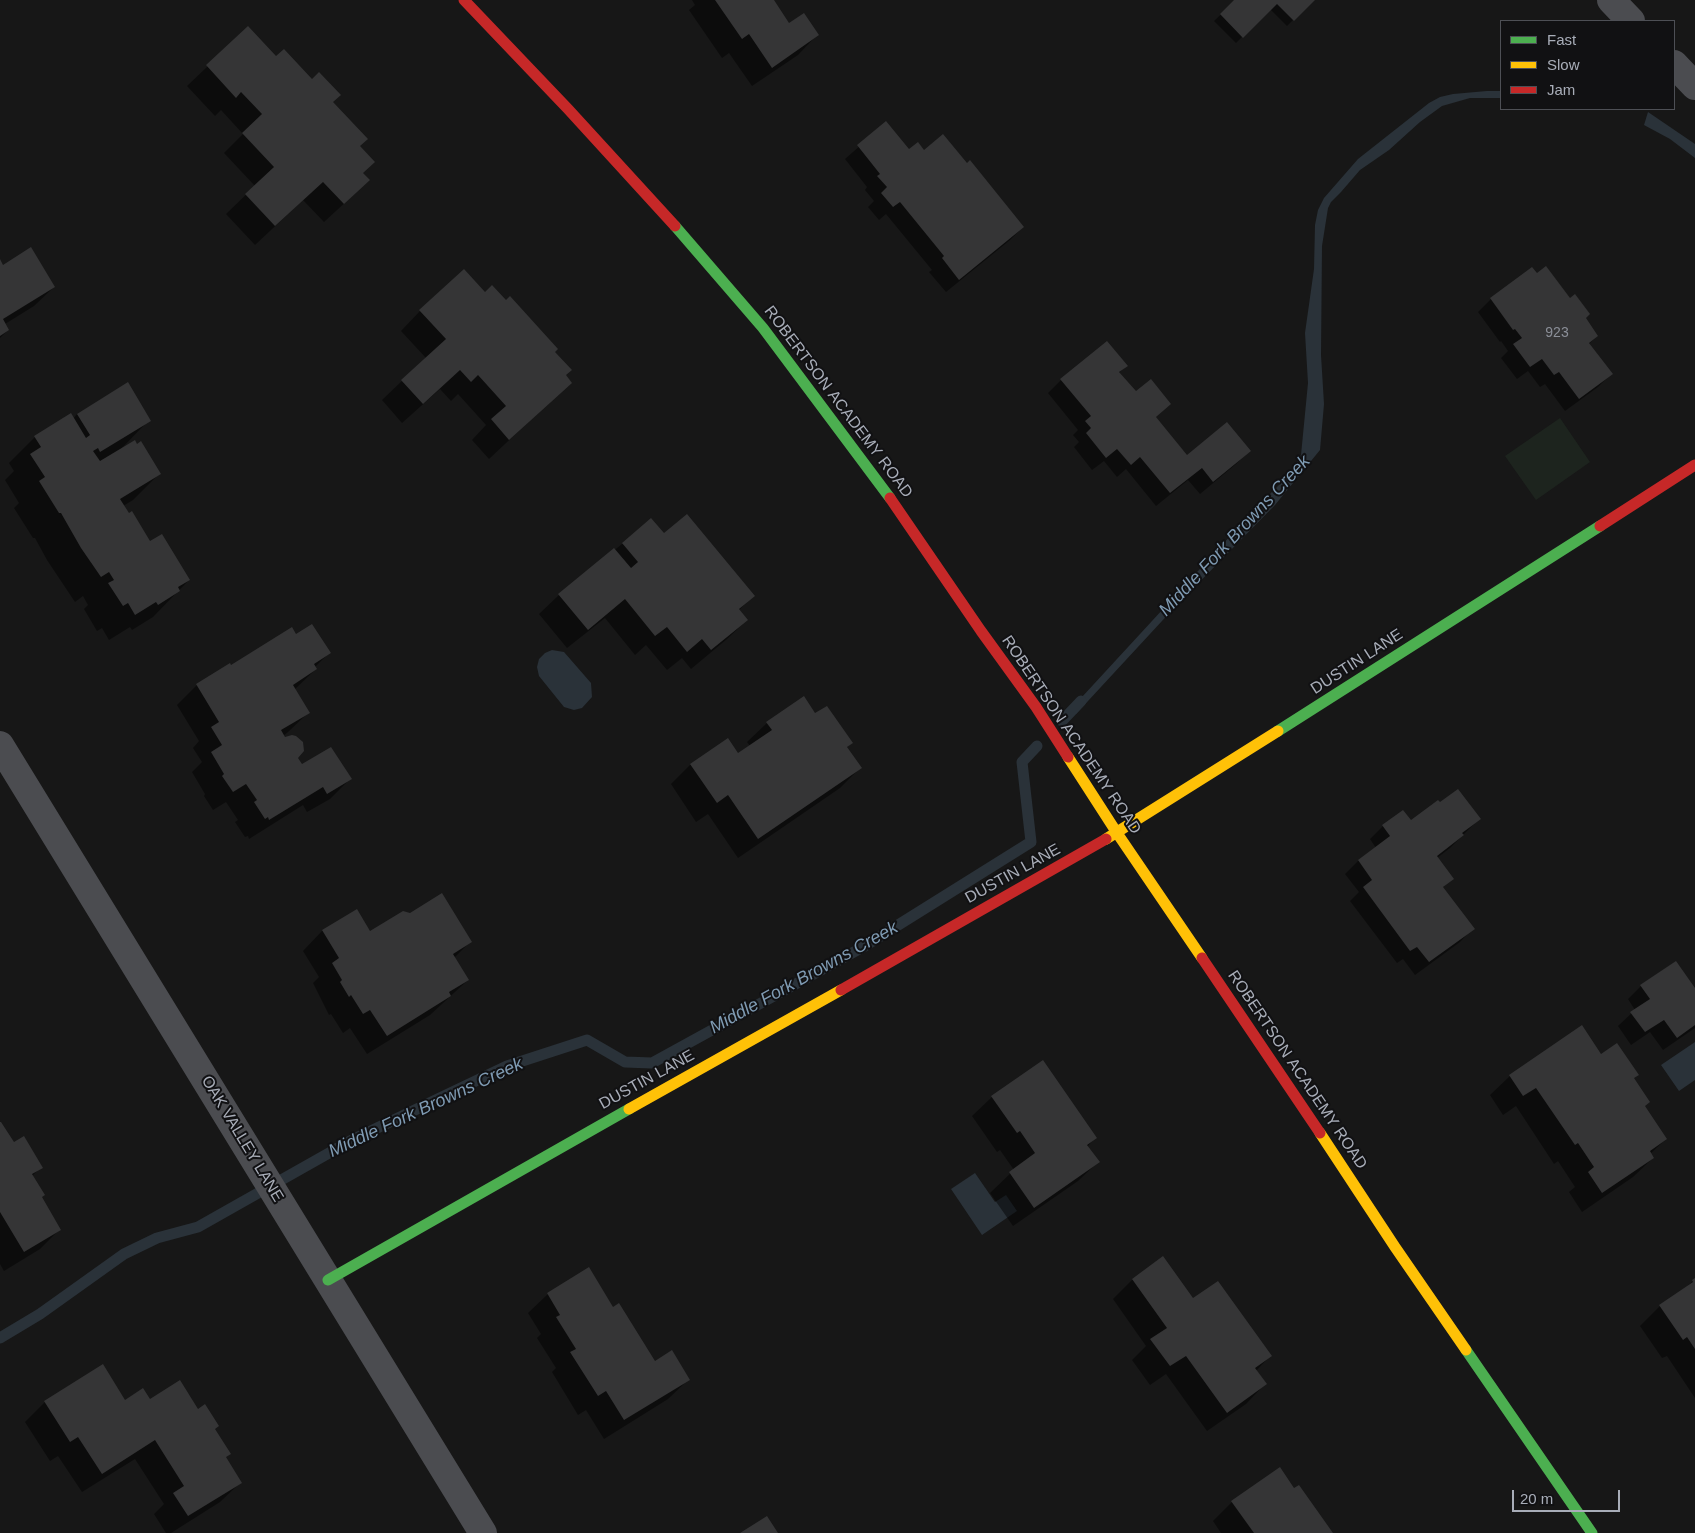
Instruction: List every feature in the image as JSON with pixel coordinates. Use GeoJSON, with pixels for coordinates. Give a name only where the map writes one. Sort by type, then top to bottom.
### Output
{"type":"FeatureCollection","features":[{"type":"Feature","properties":{"kind":"street","name":"ROBERTSON ACADEMY ROAD"},"geometry":{"type":"LineString","coordinates":[[464,0],[568,109],[694,246],[763,328],[878,481],[981,631],[1036,707],[1117,834],[1592,1533]]}},
{"type":"Feature","properties":{"kind":"street"},"geometry":{"type":"LineString","coordinates":[[1611,0],[1630,20]]}},
{"type":"Feature","properties":{"kind":"street"},"geometry":{"type":"LineString","coordinates":[[1675,65],[1695,86]]}},
{"type":"Feature","properties":{"kind":"street","name":"DUSTIN LANE"},"geometry":{"type":"LineString","coordinates":[[328,1280],[1117,834],[1695,465]]}},
{"type":"Feature","properties":{"kind":"street","name":"OAK VALLEY LANE"},"geometry":{"type":"LineString","coordinates":[[0,744],[483,1533]]}},
{"type":"Feature","properties":{"kind":"shaded area"},"geometry":{"type":"Polygon","coordinates":[[[1560,418],[1590,462],[1536,500],[1505,456],[1560,418]]]}},
{"type":"Feature","properties":{"kind":"water"},"geometry":{"type":"Polygon","coordinates":[[[1500,91],[1500,98],[1470,98],[1442,106],[1420,122],[1389,150],[1360,170],[1331,202],[1328,208],[1322,246],[1321,355],[1324,404],[1320,450],[1275,505],[1174,608],[1076,714],[1070,710],[1257,507],[1289,475],[1301,455],[1308,383],[1305,333],[1314,269],[1315,225],[1318,210],[1324,198],[1358,159],[1429,103],[1440,97],[1453,94],[1500,91]]]}},
{"type":"Feature","properties":{"kind":"water"},"geometry":{"type":"Polygon","coordinates":[[[1648,112],[1695,144],[1695,158],[1670,139],[1644,125],[1648,112]]]}},
{"type":"Feature","properties":{"kind":"water"},"geometry":{"type":"Polygon","coordinates":[[[552,650],[564,652],[591,683],[592,697],[582,708],[574,710],[564,707],[539,676],[537,667],[539,659],[545,653],[552,650]]]}},
{"type":"Feature","properties":{"kind":"water"},"geometry":{"type":"Polygon","coordinates":[[[1695,1042],[1695,1080],[1679,1091],[1661,1065],[1695,1042]]]}},
{"type":"Feature","properties":{"kind":"water"},"geometry":{"type":"Polygon","coordinates":[[[975,1173],[995,1202],[1006,1195],[1017,1211],[982,1235],[951,1189],[975,1173]]]}},
{"type":"Feature","properties":{"kind":"building"},"geometry":{"type":"Polygon","coordinates":[[[715,0],[774,0],[789,23],[804,13],[819,35],[772,68],[749,34],[742,39],[715,0]]]}},
{"type":"Feature","properties":{"kind":"building"},"geometry":{"type":"Polygon","coordinates":[[[1234,0],[1315,0],[1294,21],[1277,4],[1243,38],[1220,14],[1234,0]]]}},
{"type":"Feature","properties":{"kind":"building"},"geometry":{"type":"Polygon","coordinates":[[[248,26],[276,56],[284,49],[312,79],[319,72],[341,95],[333,102],[368,139],[360,146],[375,162],[363,173],[370,180],[344,204],[323,182],[275,226],[245,194],[274,167],[242,133],[262,114],[241,92],[236,98],[206,65],[248,26]]]}},
{"type":"Feature","properties":{"kind":"building"},"geometry":{"type":"Polygon","coordinates":[[[886,121],[909,149],[918,142],[924,150],[943,134],[967,163],[970,160],[1024,227],[959,280],[942,258],[944,256],[900,202],[893,207],[881,193],[887,187],[877,176],[880,174],[857,145],[886,121]]]}},
{"type":"Feature","properties":{"kind":"building"},"geometry":{"type":"Polygon","coordinates":[[[31,247],[55,287],[3,319],[9,330],[0,336],[0,259],[3,265],[31,247]]]}},
{"type":"Feature","properties":{"kind":"building"},"geometry":{"type":"Polygon","coordinates":[[[1546,266],[1570,298],[1575,294],[1590,314],[1586,318],[1598,336],[1589,343],[1613,374],[1579,399],[1559,372],[1554,375],[1542,359],[1530,367],[1513,344],[1522,338],[1515,329],[1513,330],[1490,298],[1532,267],[1537,273],[1546,266]]]}},
{"type":"Feature","properties":{"kind":"building"},"geometry":{"type":"Polygon","coordinates":[[[464,269],[485,292],[492,285],[506,300],[510,296],[558,349],[555,352],[572,370],[566,375],[572,383],[509,440],[491,419],[506,406],[478,375],[471,382],[460,370],[423,404],[401,380],[446,339],[419,310],[464,269]]]}},
{"type":"Feature","properties":{"kind":"building"},"geometry":{"type":"Polygon","coordinates":[[[1107,341],[1128,366],[1119,372],[1136,391],[1151,379],[1171,404],[1156,417],[1187,455],[1227,422],[1251,451],[1213,482],[1202,468],[1170,493],[1140,457],[1131,465],[1117,449],[1106,458],[1086,433],[1091,428],[1085,421],[1091,416],[1060,379],[1107,341]]]}},
{"type":"Feature","properties":{"kind":"building"},"geometry":{"type":"Polygon","coordinates":[[[128,382],[151,421],[100,452],[98,448],[93,451],[100,461],[135,440],[137,444],[141,441],[161,474],[120,499],[129,513],[132,511],[150,541],[162,534],[190,580],[178,587],[180,591],[158,605],[156,602],[135,615],[128,603],[123,606],[108,583],[114,580],[109,572],[101,577],[81,548],[61,513],[59,513],[39,481],[45,477],[30,454],[41,447],[34,436],[71,413],[86,438],[90,435],[77,414],[128,382]]]}},
{"type":"Feature","properties":{"kind":"building"},"geometry":{"type":"Polygon","coordinates":[[[687,514],[755,596],[739,609],[748,620],[711,650],[702,639],[687,652],[667,627],[655,636],[625,599],[588,630],[558,594],[614,548],[631,568],[638,562],[622,543],[651,518],[664,533],[687,514]]]}},
{"type":"Feature","properties":{"kind":"building"},"geometry":{"type":"Polygon","coordinates":[[[312,624],[331,653],[314,664],[317,669],[293,685],[310,713],[281,730],[285,737],[296,736],[303,742],[304,751],[298,758],[302,764],[331,747],[352,779],[327,794],[323,787],[269,820],[268,817],[265,819],[254,802],[257,800],[246,784],[233,792],[222,776],[224,774],[211,752],[222,745],[211,727],[219,722],[196,684],[230,663],[231,665],[292,627],[296,634],[312,624]]]}},
{"type":"Feature","properties":{"kind":"building"},"geometry":{"type":"Polygon","coordinates":[[[804,696],[815,713],[827,706],[853,743],[847,747],[862,768],[758,839],[728,795],[717,803],[690,764],[728,738],[738,753],[772,730],[766,722],[804,696]]]}},
{"type":"Feature","properties":{"kind":"building"},"geometry":{"type":"Polygon","coordinates":[[[1458,789],[1481,819],[1462,833],[1464,835],[1437,856],[1454,879],[1443,887],[1475,929],[1429,962],[1417,947],[1410,951],[1363,887],[1372,880],[1358,860],[1390,836],[1382,825],[1403,810],[1411,820],[1438,800],[1440,802],[1458,789]]]}},
{"type":"Feature","properties":{"kind":"building"},"geometry":{"type":"Polygon","coordinates":[[[442,893],[472,942],[453,954],[469,980],[449,992],[451,996],[387,1036],[370,1010],[363,1014],[351,995],[349,997],[332,963],[339,958],[322,930],[357,909],[370,931],[403,911],[410,913],[442,893]]]}},
{"type":"Feature","properties":{"kind":"building"},"geometry":{"type":"Polygon","coordinates":[[[1676,961],[1695,988],[1695,1025],[1677,1038],[1664,1020],[1645,1032],[1630,1012],[1650,999],[1640,985],[1676,961]]]}},
{"type":"Feature","properties":{"kind":"building"},"geometry":{"type":"Polygon","coordinates":[[[1582,1025],[1601,1054],[1617,1043],[1639,1075],[1634,1078],[1650,1102],[1645,1106],[1667,1139],[1650,1151],[1654,1158],[1602,1193],[1588,1172],[1594,1167],[1578,1143],[1575,1145],[1536,1088],[1523,1096],[1509,1075],[1582,1025]]]}},
{"type":"Feature","properties":{"kind":"building"},"geometry":{"type":"Polygon","coordinates":[[[1043,1060],[1097,1138],[1087,1145],[1100,1162],[1034,1208],[1009,1172],[1035,1153],[1020,1131],[1017,1133],[991,1096],[1043,1060]]]}},
{"type":"Feature","properties":{"kind":"building"},"geometry":{"type":"Polygon","coordinates":[[[0,1122],[14,1142],[24,1136],[43,1168],[32,1174],[45,1195],[42,1197],[61,1230],[24,1252],[0,1212],[0,1122]]]}},
{"type":"Feature","properties":{"kind":"building"},"geometry":{"type":"Polygon","coordinates":[[[1163,1256],[1193,1298],[1218,1281],[1272,1356],[1255,1368],[1267,1384],[1227,1413],[1186,1356],[1170,1366],[1150,1339],[1167,1328],[1132,1279],[1163,1256]]]}},
{"type":"Feature","properties":{"kind":"building"},"geometry":{"type":"Polygon","coordinates":[[[589,1267],[613,1307],[619,1303],[655,1361],[672,1350],[690,1380],[624,1420],[606,1391],[598,1396],[570,1352],[576,1349],[556,1317],[560,1315],[547,1293],[589,1267]]]}},
{"type":"Feature","properties":{"kind":"building"},"geometry":{"type":"Polygon","coordinates":[[[1695,1278],[1695,1349],[1687,1337],[1683,1340],[1659,1305],[1693,1282],[1692,1280],[1695,1278]]]}},
{"type":"Feature","properties":{"kind":"building"},"geometry":{"type":"Polygon","coordinates":[[[103,1364],[125,1400],[143,1388],[150,1399],[180,1380],[198,1409],[205,1404],[219,1426],[215,1429],[231,1454],[226,1457],[242,1483],[188,1516],[173,1493],[184,1486],[155,1440],[102,1474],[78,1437],[70,1442],[44,1401],[103,1364]]]}},
{"type":"Feature","properties":{"kind":"building"},"geometry":{"type":"Polygon","coordinates":[[[1280,1467],[1294,1488],[1299,1485],[1333,1533],[1254,1533],[1231,1501],[1280,1467]]]}},
{"type":"Feature","properties":{"kind":"building"},"geometry":{"type":"Polygon","coordinates":[[[767,1516],[778,1533],[740,1533],[767,1516]]]}},
{"type":"Feature","properties":{"kind":"waterway","name":"Middle Fork Browns Creek"},"geometry":{"type":"LineString","coordinates":[[1062,721],[1081,701]]}},
{"type":"Feature","properties":{"kind":"waterway","name":"Middle Fork Browns Creek"},"geometry":{"type":"LineString","coordinates":[[0,1338],[40,1314],[124,1254],[157,1238],[198,1227],[352,1140],[507,1066],[587,1040],[625,1062],[652,1063],[863,947],[1031,842],[1022,762],[1037,746]]}},
{"type":"Feature","properties":{"kind":"traffic: fast"},"geometry":{"type":"LineString","coordinates":[[675,226],[763,328],[890,498]]}},
{"type":"Feature","properties":{"kind":"traffic: fast"},"geometry":{"type":"LineString","coordinates":[[1278,731],[1600,526]]}},
{"type":"Feature","properties":{"kind":"traffic: fast"},"geometry":{"type":"LineString","coordinates":[[328,1280],[629,1109]]}},
{"type":"Feature","properties":{"kind":"traffic: fast"},"geometry":{"type":"LineString","coordinates":[[1466,1350],[1592,1533]]}},
{"type":"Feature","properties":{"kind":"traffic: slow"},"geometry":{"type":"LineString","coordinates":[[1106,839],[1278,731]]}},
{"type":"Feature","properties":{"kind":"traffic: slow"},"geometry":{"type":"LineString","coordinates":[[1068,757],[1202,958]]}},
{"type":"Feature","properties":{"kind":"traffic: slow"},"geometry":{"type":"LineString","coordinates":[[629,1109],[841,990]]}},
{"type":"Feature","properties":{"kind":"traffic: slow"},"geometry":{"type":"LineString","coordinates":[[1320,1133],[1466,1350]]}},
{"type":"Feature","properties":{"kind":"traffic: jam"},"geometry":{"type":"LineString","coordinates":[[464,0],[568,109],[675,226]]}},
{"type":"Feature","properties":{"kind":"traffic: jam"},"geometry":{"type":"LineString","coordinates":[[1600,526],[1695,465]]}},
{"type":"Feature","properties":{"kind":"traffic: jam"},"geometry":{"type":"LineString","coordinates":[[890,498],[981,631],[1036,707],[1068,757]]}},
{"type":"Feature","properties":{"kind":"traffic: jam"},"geometry":{"type":"LineString","coordinates":[[841,990],[1106,839]]}},
{"type":"Feature","properties":{"kind":"traffic: jam"},"geometry":{"type":"LineString","coordinates":[[1202,958],[1320,1133]]}}]}
